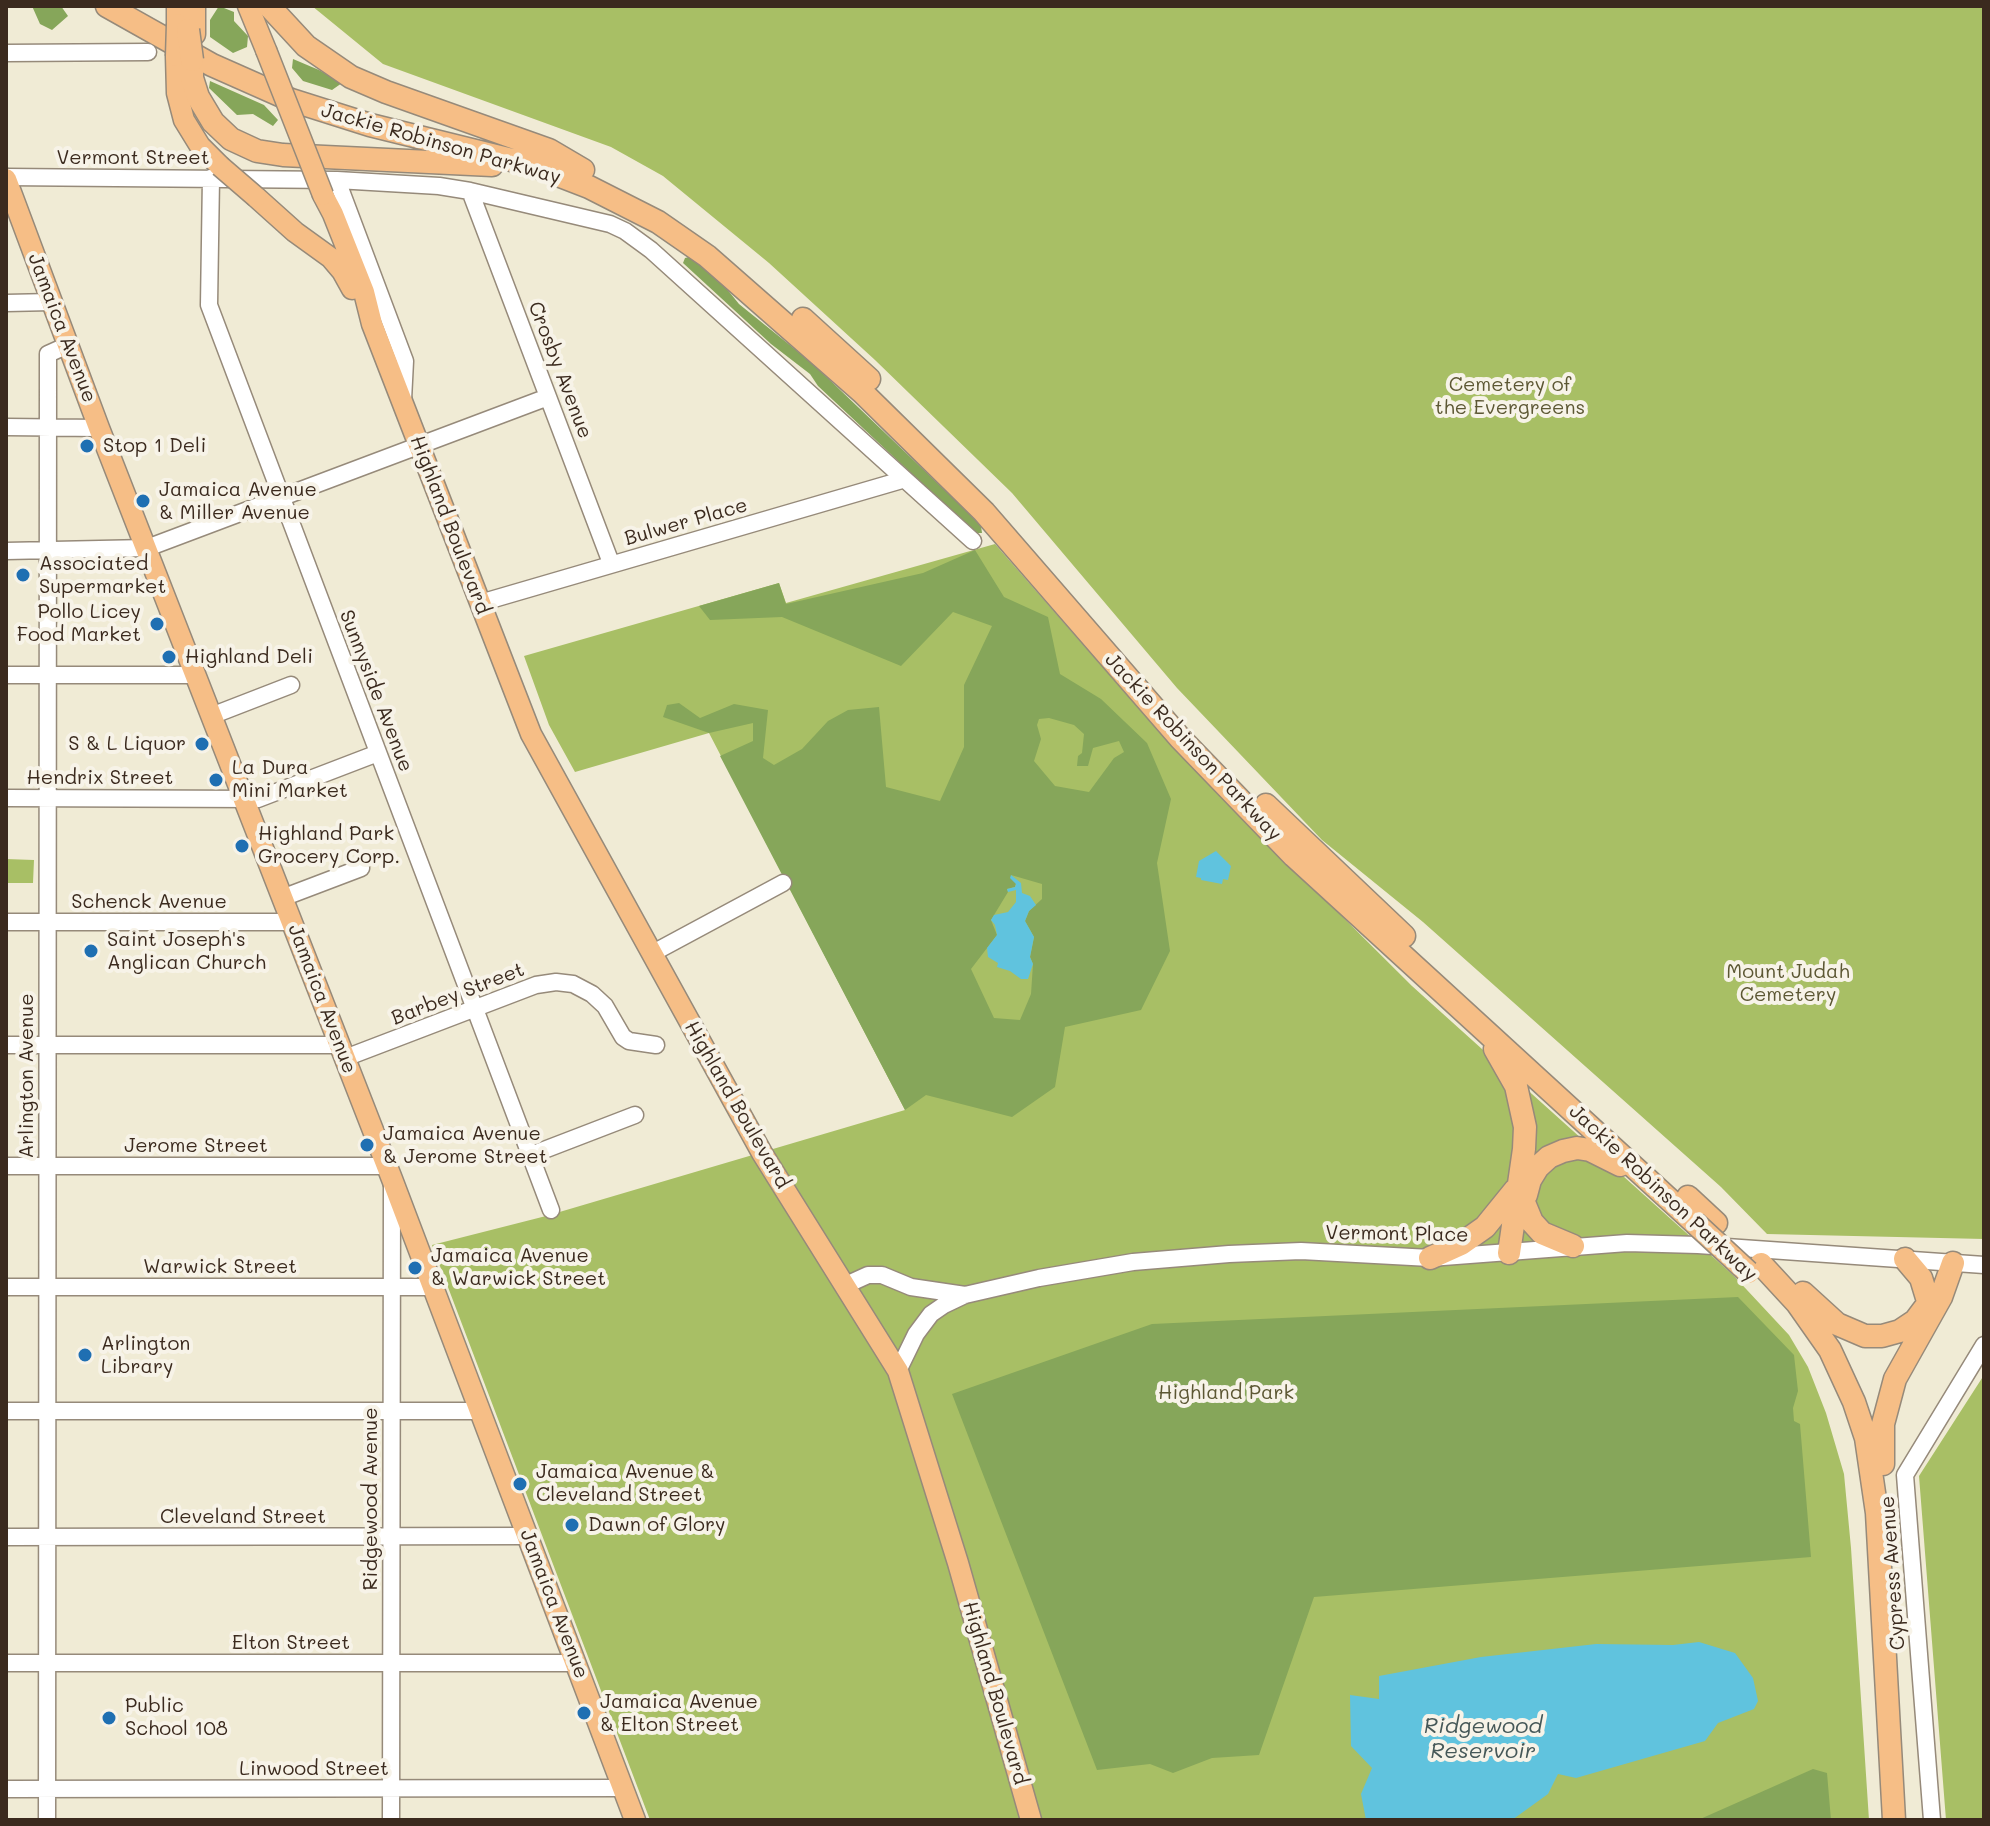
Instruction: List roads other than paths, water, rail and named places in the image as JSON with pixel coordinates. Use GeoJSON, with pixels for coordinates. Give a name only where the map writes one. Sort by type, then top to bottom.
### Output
{"type":"FeatureCollection","features":[{"type":"Feature","properties":{"kind":"highway","name":"Jackie Robinson Parkway"},"geometry":{"type":"LineString","coordinates":[[107,6],[212,65],[291,100],[370,125],[577,175],[690,243],[862,392],[984,512],[1190,749],[1294,856],[1664,1194],[1705,1223]]}},
{"type":"Feature","properties":{"kind":"highway","name":"Jackie Robinson Parkway"},"geometry":{"type":"LineString","coordinates":[[133,6],[212,52],[284,85],[321,99],[636,193],[685,223],[838,350],[985,497],[1184,721],[1274,813],[1705,1223],[1797,1303],[1839,1367],[1866,1438],[1874,1476],[1894,1820]]}},
{"type":"Feature","properties":{"kind":"highway"},"geometry":{"type":"LineString","coordinates":[[187,6],[187,72],[202,106],[218,129],[257,151],[283,155],[502,166],[577,175]]}},
{"type":"Feature","properties":{"kind":"highway"},"geometry":{"type":"LineString","coordinates":[[187,72],[194,6]]}},
{"type":"Feature","properties":{"kind":"highway"},"geometry":{"type":"LineString","coordinates":[[269,6],[306,46],[351,77],[549,150],[577,175]]}},
{"type":"Feature","properties":{"kind":"highway"},"geometry":{"type":"LineString","coordinates":[[1474,1019],[1507,1066],[1519,1097],[1525,1139],[1522,1195],[1514,1252]]}},
{"type":"Feature","properties":{"kind":"highway"},"geometry":{"type":"LineString","coordinates":[[1430,1258],[1461,1244],[1485,1227],[1522,1195],[1543,1161],[1556,1153],[1577,1148],[1605,1155],[1664,1194]]}},
{"type":"Feature","properties":{"kind":"highway"},"geometry":{"type":"LineString","coordinates":[[1522,1195],[1532,1222],[1542,1233],[1573,1246]]}},
{"type":"Feature","properties":{"kind":"highway"},"geometry":{"type":"LineString","coordinates":[[1905,1259],[1921,1278],[1928,1301]]}},
{"type":"Feature","properties":{"kind":"highway"},"geometry":{"type":"LineString","coordinates":[[1755,1268],[1788,1280],[1837,1324],[1858,1335],[1882,1336],[1900,1331],[1920,1316],[1945,1263]]}},
{"type":"Feature","properties":{"kind":"highway"},"geometry":{"type":"LineString","coordinates":[[1880,1573],[1885,1507],[1882,1433],[1887,1403],[1900,1368],[1944,1292],[1945,1263]]}},
{"type":"Feature","properties":{"kind":"highway","name":"Jackie Robinson Parkway"},"geometry":{"type":"LineString","coordinates":[[1755,1268],[1772,1295],[1808,1339],[1834,1389],[1854,1443],[1865,1517],[1883,1820]]}},
{"type":"Feature","properties":{"kind":"main road","name":"Highland Boulevard"},"geometry":{"type":"LineString","coordinates":[[177,6],[187,72],[181,110],[188,128],[215,172],[258,188],[279,215],[336,264],[372,324]]}},
{"type":"Feature","properties":{"kind":"main road","name":"Highland Boulevard"},"geometry":{"type":"LineString","coordinates":[[248,6],[328,191],[333,214],[364,292],[372,324],[531,734],[762,1153],[898,1371],[958,1563],[1031,1820]]}},
{"type":"Feature","properties":{"kind":"main road","name":"Jamaica Avenue"},"geometry":{"type":"LineString","coordinates":[[6,178],[99,428],[390,1172],[635,1820]]}},
{"type":"Feature","properties":{"kind":"main road"},"geometry":{"type":"LineString","coordinates":[[279,215],[306,232],[320,231],[327,216],[328,191]]}},
{"type":"Feature","properties":{"kind":"street"},"geometry":{"type":"LineString","coordinates":[[6,53],[148,52]]}},
{"type":"Feature","properties":{"kind":"street","name":"Vermont Street"},"geometry":{"type":"LineString","coordinates":[[6,178],[215,172]]}},
{"type":"Feature","properties":{"kind":"street","name":"Sunnyside Avenue"},"geometry":{"type":"LineString","coordinates":[[215,172],[209,305],[551,1210]]}},
{"type":"Feature","properties":{"kind":"street","name":"Jackie Robinson Parkway"},"geometry":{"type":"LineString","coordinates":[[258,188],[328,191],[439,186],[610,224],[625,231],[651,250],[973,541]]}},
{"type":"Feature","properties":{"kind":"street","name":"Highland Boulevard"},"geometry":{"type":"LineString","coordinates":[[328,191],[405,361],[403,402]]}},
{"type":"Feature","properties":{"kind":"street","name":"Crosby Avenue"},"geometry":{"type":"LineString","coordinates":[[470,191],[611,563]]}},
{"type":"Feature","properties":{"kind":"street"},"geometry":{"type":"LineString","coordinates":[[6,303],[52,302]]}},
{"type":"Feature","properties":{"kind":"street","name":"Arlington Avenue"},"geometry":{"type":"LineString","coordinates":[[47,1820],[48,354],[68,345]]}},
{"type":"Feature","properties":{"kind":"street"},"geometry":{"type":"LineString","coordinates":[[6,551],[147,548],[548,397]]}},
{"type":"Feature","properties":{"kind":"street"},"geometry":{"type":"LineString","coordinates":[[6,427],[99,428]]}},
{"type":"Feature","properties":{"kind":"street","name":"Bulwer Place"},"geometry":{"type":"LineString","coordinates":[[480,603],[902,480]]}},
{"type":"Feature","properties":{"kind":"street"},"geometry":{"type":"LineString","coordinates":[[6,675],[195,675]]}},
{"type":"Feature","properties":{"kind":"street"},"geometry":{"type":"LineString","coordinates":[[211,716],[291,685]]}},
{"type":"Feature","properties":{"kind":"street","name":"Hendrix Street"},"geometry":{"type":"LineString","coordinates":[[6,798],[258,799],[378,753]]}},
{"type":"Feature","properties":{"kind":"street"},"geometry":{"type":"LineString","coordinates":[[282,898],[361,868]]}},
{"type":"Feature","properties":{"kind":"street"},"geometry":{"type":"LineString","coordinates":[[651,954],[783,883]]}},
{"type":"Feature","properties":{"kind":"street","name":"Schenck Avenue"},"geometry":{"type":"LineString","coordinates":[[6,922],[292,922]]}},
{"type":"Feature","properties":{"kind":"street","name":"Barbey Street"},"geometry":{"type":"LineString","coordinates":[[6,1045],[343,1051],[475,1009],[536,985],[566,983],[592,994],[605,1006],[623,1037],[636,1043],[656,1045]]}},
{"type":"Feature","properties":{"kind":"street"},"geometry":{"type":"LineString","coordinates":[[531,1155],[635,1115]]}},
{"type":"Feature","properties":{"kind":"street","name":"Jerome Street"},"geometry":{"type":"LineString","coordinates":[[6,1166],[390,1172]]}},
{"type":"Feature","properties":{"kind":"street","name":"Ridgewood Avenue"},"geometry":{"type":"LineString","coordinates":[[390,1172],[391,1820]]}},
{"type":"Feature","properties":{"kind":"street","name":"Vermont Place"},"geometry":{"type":"LineString","coordinates":[[898,1371],[916,1334],[931,1314],[965,1295],[1039,1278],[1133,1262],[1301,1251],[1430,1258],[1573,1246],[1654,1243],[1984,1265]]}},
{"type":"Feature","properties":{"kind":"street"},"geometry":{"type":"LineString","coordinates":[[846,1285],[868,1275],[882,1275],[911,1287],[965,1295]]}},
{"type":"Feature","properties":{"kind":"street","name":"Warwick Street"},"geometry":{"type":"LineString","coordinates":[[6,1287],[434,1287]]}},
{"type":"Feature","properties":{"kind":"street","name":"Cypress Avenue"},"geometry":{"type":"LineString","coordinates":[[1932,1820],[1905,1475],[1984,1345]]}},
{"type":"Feature","properties":{"kind":"street"},"geometry":{"type":"LineString","coordinates":[[6,1411],[480,1411]]}},
{"type":"Feature","properties":{"kind":"street","name":"Cleveland Street"},"geometry":{"type":"LineString","coordinates":[[6,1537],[528,1536]]}},
{"type":"Feature","properties":{"kind":"street","name":"Elton Street"},"geometry":{"type":"LineString","coordinates":[[6,1663],[576,1663]]}},
{"type":"Feature","properties":{"kind":"street","name":"Linwood Street"},"geometry":{"type":"LineString","coordinates":[[6,1789],[623,1788]]}},
{"type":"Feature","properties":{"kind":"water"},"geometry":{"type":"Polygon","coordinates":[[[1216,851],[1231,866],[1228,880],[1223,879],[1222,884],[1196,877],[1199,861],[1216,851]]]}},
{"type":"Feature","properties":{"kind":"water"},"geometry":{"type":"Polygon","coordinates":[[[1011,875],[1021,883],[1022,893],[1030,896],[1036,905],[1025,921],[1034,937],[1030,957],[1033,964],[1028,979],[1021,979],[997,967],[998,963],[988,957],[987,948],[997,935],[991,920],[994,915],[1008,912],[1016,902],[1016,890],[1008,892],[1007,889],[1016,884],[1011,875]]]}},
{"type":"Feature","properties":{"kind":"water","name":"Ridgewood Reservoir"},"geometry":{"type":"Polygon","coordinates":[[[1699,1642],[1735,1653],[1753,1678],[1758,1701],[1754,1709],[1718,1723],[1705,1741],[1576,1778],[1558,1774],[1548,1794],[1512,1820],[1366,1820],[1361,1794],[1372,1768],[1351,1746],[1350,1695],[1379,1699],[1379,1676],[1481,1657],[1596,1644],[1673,1645],[1699,1642]]]}},
{"type":"Feature","properties":{"kind":"place","name":"Stop 1 Deli"},"geometry":{"type":"Point","coordinates":[87,446]}},
{"type":"Feature","properties":{"kind":"place","name":"Jamaica Avenue & Miller Avenue"},"geometry":{"type":"Point","coordinates":[143,501]}},
{"type":"Feature","properties":{"kind":"place","name":"Associated Supermarket"},"geometry":{"type":"Point","coordinates":[23,575]}},
{"type":"Feature","properties":{"kind":"place","name":"Pollo Licey Food Market"},"geometry":{"type":"Point","coordinates":[157,624]}},
{"type":"Feature","properties":{"kind":"place","name":"Highland Deli"},"geometry":{"type":"Point","coordinates":[169,657]}},
{"type":"Feature","properties":{"kind":"place","name":"S & L Liquor"},"geometry":{"type":"Point","coordinates":[202,744]}},
{"type":"Feature","properties":{"kind":"place","name":"La Dura Mini Market"},"geometry":{"type":"Point","coordinates":[216,780]}},
{"type":"Feature","properties":{"kind":"place","name":"Highland Park Grocery Corp."},"geometry":{"type":"Point","coordinates":[242,846]}},
{"type":"Feature","properties":{"kind":"place","name":"Saint Joseph's Anglican Church"},"geometry":{"type":"Point","coordinates":[91,951]}},
{"type":"Feature","properties":{"kind":"place","name":"Jamaica Avenue & Jerome Street"},"geometry":{"type":"Point","coordinates":[367,1145]}},
{"type":"Feature","properties":{"kind":"place","name":"Jamaica Avenue & Warwick Street"},"geometry":{"type":"Point","coordinates":[415,1268]}},
{"type":"Feature","properties":{"kind":"place","name":"Arlington Library"},"geometry":{"type":"Point","coordinates":[85,1355]}},
{"type":"Feature","properties":{"kind":"place","name":"Jamaica Avenue & Cleveland Street"},"geometry":{"type":"Point","coordinates":[520,1484]}},
{"type":"Feature","properties":{"kind":"place","name":"Dawn of Glory"},"geometry":{"type":"Point","coordinates":[572,1525]}},
{"type":"Feature","properties":{"kind":"place","name":"Jamaica Avenue & Elton Street"},"geometry":{"type":"Point","coordinates":[584,1713]}},
{"type":"Feature","properties":{"kind":"place","name":"Public School 108"},"geometry":{"type":"Point","coordinates":[109,1718]}},
{"type":"Feature","properties":{"kind":"park label","name":"Cemetery of the Evergreens"},"geometry":{"type":"Point","coordinates":[1510,396]}},
{"type":"Feature","properties":{"kind":"park label","name":"Mount Judah Cemetery"},"geometry":{"type":"Point","coordinates":[1788,984]}},
{"type":"Feature","properties":{"kind":"park label","name":"Highland Park"},"geometry":{"type":"Point","coordinates":[1226,1393]}}]}
